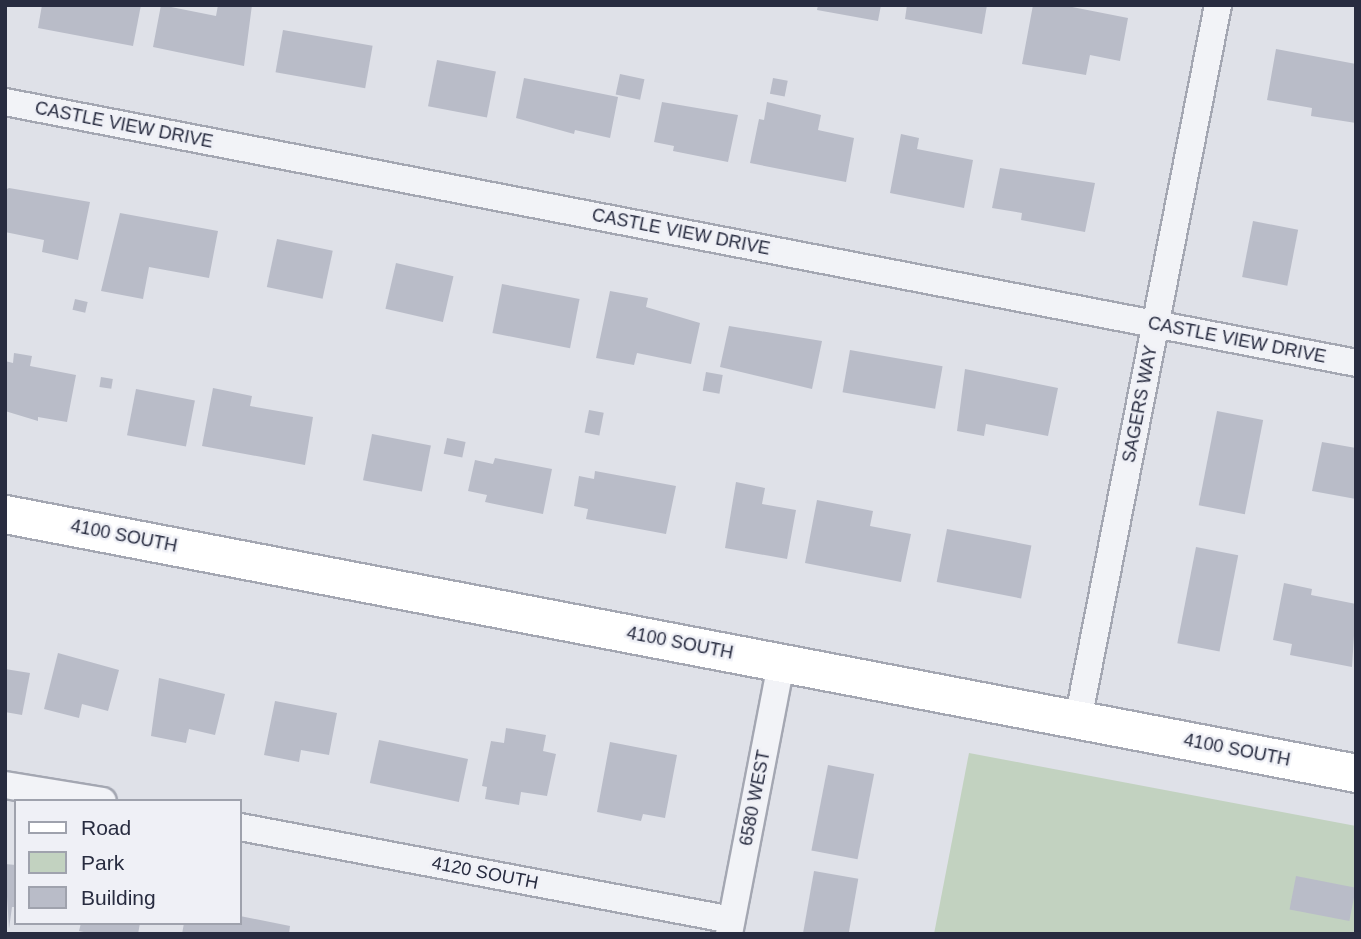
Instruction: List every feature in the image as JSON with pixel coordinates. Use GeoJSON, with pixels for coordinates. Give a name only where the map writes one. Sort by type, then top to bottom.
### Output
{"type":"FeatureCollection","features":[{"type":"Feature","properties":{"kind":"main road","name":"4100 SOUTH"},"geometry":{"type":"LineString","coordinates":[[5,514],[1356,773]]}},
{"type":"Feature","properties":{"kind":"street","name":"SAGERS WAY"},"geometry":{"type":"LineString","coordinates":[[1078,720],[1218,5]]}},
{"type":"Feature","properties":{"kind":"street","name":"CASTLE VIEW DRIVE"},"geometry":{"type":"LineString","coordinates":[[5,102],[1356,363]]}},
{"type":"Feature","properties":{"kind":"street","name":"6580 WEST"},"geometry":{"type":"LineString","coordinates":[[730,927],[781,663]]}},
{"type":"Feature","properties":{"kind":"street"},"geometry":{"type":"LineString","coordinates":[[5,785],[91,799]]}},
{"type":"Feature","properties":{"kind":"street","name":"4120 SOUTH"},"geometry":{"type":"LineString","coordinates":[[242,827],[730,927]]}},
{"type":"Feature","properties":{"kind":"green space"},"geometry":{"type":"Polygon","coordinates":[[[969,753],[1356,826],[1356,934],[934,934],[969,753]]]}},
{"type":"Feature","properties":{"kind":"building"},"geometry":{"type":"Polygon","coordinates":[[[42,5],[141,5],[133,46],[38,28],[42,5]]]}},
{"type":"Feature","properties":{"kind":"building"},"geometry":{"type":"Polygon","coordinates":[[[161,5],[216,16],[218,5],[252,5],[244,66],[153,47],[161,5]]]}},
{"type":"Feature","properties":{"kind":"building"},"geometry":{"type":"Polygon","coordinates":[[[818,5],[881,5],[878,21],[817,10],[818,5]]]}},
{"type":"Feature","properties":{"kind":"building"},"geometry":{"type":"Polygon","coordinates":[[[907,5],[987,5],[982,34],[905,19],[907,5]]]}},
{"type":"Feature","properties":{"kind":"building"},"geometry":{"type":"Polygon","coordinates":[[[1033,5],[1062,5],[1128,18],[1120,61],[1090,55],[1086,75],[1022,64],[1033,5]]]}},
{"type":"Feature","properties":{"kind":"building"},"geometry":{"type":"Polygon","coordinates":[[[283,30],[373,46],[365,88],[276,72],[283,30]]]}},
{"type":"Feature","properties":{"kind":"building"},"geometry":{"type":"Polygon","coordinates":[[[1276,49],[1356,64],[1356,123],[1311,116],[1312,108],[1267,100],[1276,49]]]}},
{"type":"Feature","properties":{"kind":"building"},"geometry":{"type":"Polygon","coordinates":[[[437,60],[496,71],[487,118],[428,106],[437,60]]]}},
{"type":"Feature","properties":{"kind":"building"},"geometry":{"type":"Polygon","coordinates":[[[620,74],[644,79],[640,100],[616,95],[620,74]]]}},
{"type":"Feature","properties":{"kind":"building"},"geometry":{"type":"Polygon","coordinates":[[[524,78],[618,97],[610,138],[575,130],[574,134],[516,118],[524,78]]]}},
{"type":"Feature","properties":{"kind":"building"},"geometry":{"type":"Polygon","coordinates":[[[773,78],[788,81],[785,97],[770,94],[773,78]]]}},
{"type":"Feature","properties":{"kind":"building"},"geometry":{"type":"Polygon","coordinates":[[[662,102],[738,115],[728,162],[673,151],[674,146],[654,142],[662,102]]]}},
{"type":"Feature","properties":{"kind":"building"},"geometry":{"type":"Polygon","coordinates":[[[767,102],[821,115],[818,130],[854,138],[846,182],[750,163],[759,119],[764,120],[767,102]]]}},
{"type":"Feature","properties":{"kind":"building"},"geometry":{"type":"Polygon","coordinates":[[[901,134],[919,138],[917,149],[973,160],[964,208],[890,193],[901,134]]]}},
{"type":"Feature","properties":{"kind":"building"},"geometry":{"type":"Polygon","coordinates":[[[1000,168],[1095,183],[1085,232],[1021,220],[1022,213],[992,208],[1000,168]]]}},
{"type":"Feature","properties":{"kind":"building"},"geometry":{"type":"Polygon","coordinates":[[[9,188],[90,202],[78,260],[42,252],[44,240],[5,232],[5,190],[9,188]]]}},
{"type":"Feature","properties":{"kind":"building"},"geometry":{"type":"Polygon","coordinates":[[[120,213],[218,231],[209,278],[149,267],[143,299],[101,291],[120,213]]]}},
{"type":"Feature","properties":{"kind":"building"},"geometry":{"type":"Polygon","coordinates":[[[1253,221],[1298,230],[1287,286],[1242,277],[1253,221]]]}},
{"type":"Feature","properties":{"kind":"building"},"geometry":{"type":"Polygon","coordinates":[[[277,239],[333,251],[323,299],[267,287],[277,239]]]}},
{"type":"Feature","properties":{"kind":"building"},"geometry":{"type":"Polygon","coordinates":[[[396,263],[453,276],[443,322],[385,309],[396,263]]]}},
{"type":"Feature","properties":{"kind":"building"},"geometry":{"type":"Polygon","coordinates":[[[502,284],[580,299],[570,348],[492,333],[502,284]]]}},
{"type":"Feature","properties":{"kind":"building"},"geometry":{"type":"Polygon","coordinates":[[[610,291],[648,298],[646,307],[700,323],[691,364],[637,353],[634,365],[596,358],[610,291]]]}},
{"type":"Feature","properties":{"kind":"building"},"geometry":{"type":"Polygon","coordinates":[[[75,299],[88,302],[85,313],[73,310],[75,299]]]}},
{"type":"Feature","properties":{"kind":"building"},"geometry":{"type":"Polygon","coordinates":[[[729,326],[822,341],[812,389],[720,367],[729,326]]]}},
{"type":"Feature","properties":{"kind":"building"},"geometry":{"type":"Polygon","coordinates":[[[850,350],[943,366],[935,409],[843,392],[850,350]]]}},
{"type":"Feature","properties":{"kind":"building"},"geometry":{"type":"Polygon","coordinates":[[[14,353],[32,356],[30,366],[76,375],[67,422],[38,417],[38,421],[5,411],[5,361],[13,363],[14,353]]]}},
{"type":"Feature","properties":{"kind":"building"},"geometry":{"type":"Polygon","coordinates":[[[965,369],[1058,388],[1048,436],[986,424],[984,436],[957,431],[965,369]]]}},
{"type":"Feature","properties":{"kind":"building"},"geometry":{"type":"Polygon","coordinates":[[[706,372],[723,375],[719,394],[703,391],[706,372]]]}},
{"type":"Feature","properties":{"kind":"building"},"geometry":{"type":"Polygon","coordinates":[[[101,377],[113,379],[111,389],[99,387],[101,377]]]}},
{"type":"Feature","properties":{"kind":"building"},"geometry":{"type":"Polygon","coordinates":[[[213,388],[252,396],[250,406],[313,417],[305,465],[202,446],[213,388]]]}},
{"type":"Feature","properties":{"kind":"building"},"geometry":{"type":"Polygon","coordinates":[[[136,389],[195,400],[186,447],[127,435],[136,389]]]}},
{"type":"Feature","properties":{"kind":"building"},"geometry":{"type":"Polygon","coordinates":[[[589,410],[604,413],[599,435],[585,433],[589,410]]]}},
{"type":"Feature","properties":{"kind":"building"},"geometry":{"type":"Polygon","coordinates":[[[1217,411],[1263,420],[1245,514],[1199,505],[1217,411]]]}},
{"type":"Feature","properties":{"kind":"building"},"geometry":{"type":"Polygon","coordinates":[[[372,434],[431,445],[422,492],[363,480],[372,434]]]}},
{"type":"Feature","properties":{"kind":"building"},"geometry":{"type":"Polygon","coordinates":[[[447,438],[466,442],[462,458],[444,454],[447,438]]]}},
{"type":"Feature","properties":{"kind":"building"},"geometry":{"type":"Polygon","coordinates":[[[1322,442],[1356,448],[1356,499],[1312,491],[1322,442]]]}},
{"type":"Feature","properties":{"kind":"building"},"geometry":{"type":"Polygon","coordinates":[[[495,458],[552,469],[543,514],[485,502],[487,495],[468,491],[475,460],[493,464],[495,458]]]}},
{"type":"Feature","properties":{"kind":"building"},"geometry":{"type":"Polygon","coordinates":[[[595,471],[676,486],[666,534],[586,519],[588,509],[574,506],[579,476],[594,479],[595,471]]]}},
{"type":"Feature","properties":{"kind":"building"},"geometry":{"type":"Polygon","coordinates":[[[736,482],[765,488],[762,504],[796,510],[787,559],[725,548],[736,482]]]}},
{"type":"Feature","properties":{"kind":"building"},"geometry":{"type":"Polygon","coordinates":[[[817,500],[873,511],[870,526],[911,534],[901,582],[805,563],[817,500]]]}},
{"type":"Feature","properties":{"kind":"building"},"geometry":{"type":"Polygon","coordinates":[[[947,529],[1031,545],[1021,598],[937,582],[947,529]]]}},
{"type":"Feature","properties":{"kind":"building"},"geometry":{"type":"Polygon","coordinates":[[[1196,547],[1238,555],[1220,651],[1177,643],[1196,547]]]}},
{"type":"Feature","properties":{"kind":"building"},"geometry":{"type":"Polygon","coordinates":[[[1284,583],[1312,589],[1311,595],[1356,604],[1352,667],[1290,655],[1292,644],[1273,640],[1284,583]]]}},
{"type":"Feature","properties":{"kind":"building"},"geometry":{"type":"Polygon","coordinates":[[[58,653],[119,670],[108,711],[82,704],[79,718],[44,709],[58,653]]]}},
{"type":"Feature","properties":{"kind":"building"},"geometry":{"type":"Polygon","coordinates":[[[5,669],[30,673],[22,715],[5,712],[5,669]]]}},
{"type":"Feature","properties":{"kind":"building"},"geometry":{"type":"Polygon","coordinates":[[[159,678],[225,694],[215,735],[189,729],[186,743],[151,736],[159,678]]]}},
{"type":"Feature","properties":{"kind":"building"},"geometry":{"type":"Polygon","coordinates":[[[275,701],[337,713],[329,755],[301,750],[299,762],[264,755],[275,701]]]}},
{"type":"Feature","properties":{"kind":"building"},"geometry":{"type":"Polygon","coordinates":[[[506,728],[546,735],[543,751],[556,754],[547,796],[521,792],[519,805],[485,799],[487,787],[482,786],[491,741],[504,743],[506,728]]]}},
{"type":"Feature","properties":{"kind":"building"},"geometry":{"type":"Polygon","coordinates":[[[379,740],[468,759],[459,802],[370,783],[379,740]]]}},
{"type":"Feature","properties":{"kind":"building"},"geometry":{"type":"Polygon","coordinates":[[[610,742],[677,755],[665,818],[643,814],[641,821],[597,812],[610,742]]]}},
{"type":"Feature","properties":{"kind":"building"},"geometry":{"type":"Polygon","coordinates":[[[828,765],[874,774],[858,859],[811,850],[828,765]]]}},
{"type":"Feature","properties":{"kind":"building"},"geometry":{"type":"Polygon","coordinates":[[[5,864],[14,865],[14,907],[9,929],[5,864]]]}},
{"type":"Feature","properties":{"kind":"building"},"geometry":{"type":"Polygon","coordinates":[[[814,871],[858,879],[849,934],[803,934],[814,871]]]}},
{"type":"Feature","properties":{"kind":"building"},"geometry":{"type":"Polygon","coordinates":[[[1296,876],[1356,888],[1349,921],[1290,909],[1296,876]]]}},
{"type":"Feature","properties":{"kind":"building"},"geometry":{"type":"Polygon","coordinates":[[[242,916],[290,926],[289,934],[182,934],[184,925],[242,925],[242,916]]]}},
{"type":"Feature","properties":{"kind":"building"},"geometry":{"type":"Polygon","coordinates":[[[80,925],[140,925],[138,934],[93,934],[79,931],[80,925]]]}}]}
